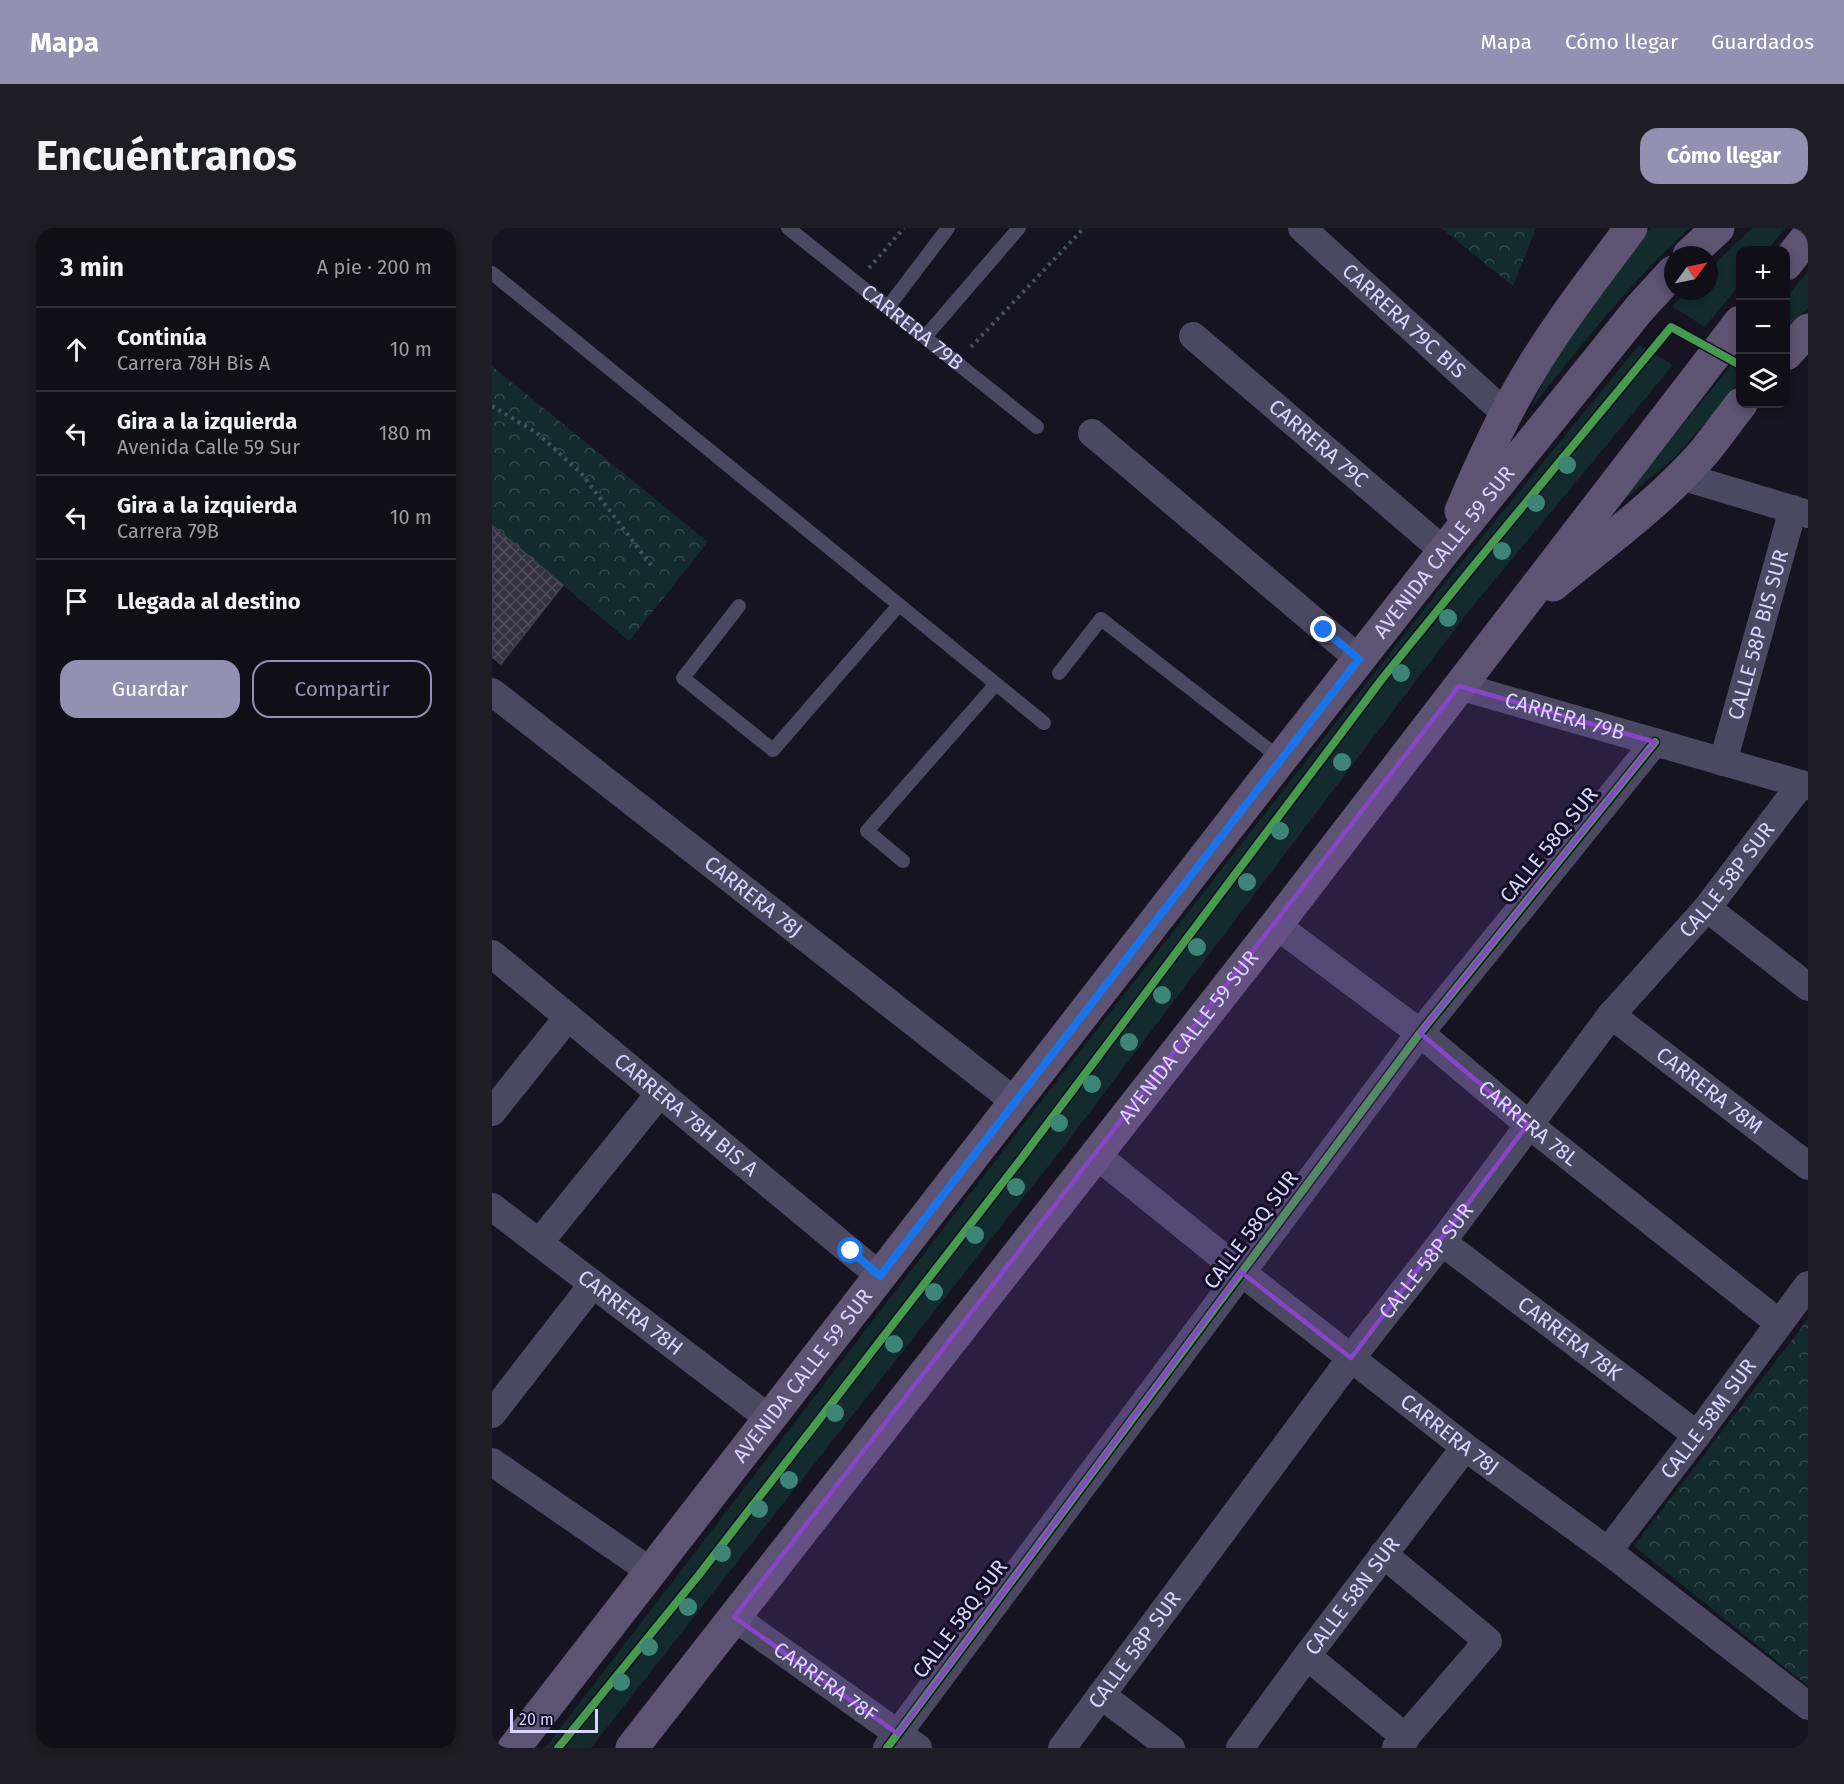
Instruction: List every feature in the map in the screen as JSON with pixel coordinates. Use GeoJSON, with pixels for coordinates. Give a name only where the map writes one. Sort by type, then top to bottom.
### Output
{"type":"FeatureCollection","features":[{"type":"Feature","properties":{"kind":"main road"},"geometry":{"type":"LineString","coordinates":[[1443,551],[1506,414],[1529,372],[1556,329],[1631,228]]}},
{"type":"Feature","properties":{"kind":"main road"},"geometry":{"type":"LineString","coordinates":[[1699,246],[1718,228]]}},
{"type":"Feature","properties":{"kind":"main road"},"geometry":{"type":"LineString","coordinates":[[1790,258],[1808,236]]}},
{"type":"Feature","properties":{"kind":"main road","name":"AVENIDA CALLE 59 SUR"},"geometry":{"type":"LineString","coordinates":[[514,1748],[1443,551],[1639,309],[1664,282]]}},
{"type":"Feature","properties":{"kind":"main road","name":"AVENIDA CALLE 59 SUR"},"geometry":{"type":"LineString","coordinates":[[632,1748],[1276,925],[1736,327]]}},
{"type":"Feature","properties":{"kind":"main road"},"geometry":{"type":"LineString","coordinates":[[1790,349],[1808,330]]}},
{"type":"Feature","properties":{"kind":"main road"},"geometry":{"type":"LineString","coordinates":[[1505,625],[1681,476],[1738,408]]}},
{"type":"Feature","properties":{"kind":"street","name":"CARRERA 79C BIS"},"geometry":{"type":"LineString","coordinates":[[1302,228],[1506,414]]}},
{"type":"Feature","properties":{"kind":"street","name":"CARRERA 79C"},"geometry":{"type":"LineString","coordinates":[[1193,336],[1443,551]]}},
{"type":"Feature","properties":{"kind":"street"},"geometry":{"type":"LineString","coordinates":[[1092,433],[1359,659]]}},
{"type":"Feature","properties":{"kind":"street"},"geometry":{"type":"LineString","coordinates":[[1681,476],[1801,511]]}},
{"type":"Feature","properties":{"kind":"street","name":"CALLE 58P BIS SUR"},"geometry":{"type":"LineString","coordinates":[[1724,762],[1801,511]]}},
{"type":"Feature","properties":{"kind":"street","name":"CARRERA 79B"},"geometry":{"type":"LineString","coordinates":[[1459,686],[1804,785]]}},
{"type":"Feature","properties":{"kind":"street","name":"CARRERA 78J"},"geometry":{"type":"LineString","coordinates":[[492,692],[1014,1101]]}},
{"type":"Feature","properties":{"kind":"street","name":"CALLE 58Q SUR"},"geometry":{"type":"LineString","coordinates":[[901,1743],[1241,1272],[1420,1033],[1655,742]]}},
{"type":"Feature","properties":{"kind":"street","name":"CALLE 58P SUR"},"geometry":{"type":"LineString","coordinates":[[1062,1748],[1351,1358],[1442,1242],[1611,1015],[1707,908],[1804,785]]}},
{"type":"Feature","properties":{"kind":"street"},"geometry":{"type":"LineString","coordinates":[[1707,908],[1808,987]]}},
{"type":"Feature","properties":{"kind":"street","name":"CARRERA 78L"},"geometry":{"type":"LineString","coordinates":[[1276,925],[1420,1033],[1528,1124],[1779,1323]]}},
{"type":"Feature","properties":{"kind":"street","name":"CARRERA 78H BIS A"},"geometry":{"type":"LineString","coordinates":[[492,954],[880,1276]]}},
{"type":"Feature","properties":{"kind":"street","name":"CARRERA 78M"},"geometry":{"type":"LineString","coordinates":[[1611,1015],[1808,1166]]}},
{"type":"Feature","properties":{"kind":"street"},"geometry":{"type":"LineString","coordinates":[[492,1112],[568,1017]]}},
{"type":"Feature","properties":{"kind":"street"},"geometry":{"type":"LineString","coordinates":[[539,1243],[660,1093]]}},
{"type":"Feature","properties":{"kind":"street","name":"CARRERA 78J"},"geometry":{"type":"LineString","coordinates":[[1095,1154],[1241,1272],[1465,1447],[1608,1551],[1808,1706]]}},
{"type":"Feature","properties":{"kind":"street","name":"CARRERA 78H"},"geometry":{"type":"LineString","coordinates":[[492,1206],[770,1419]]}},
{"type":"Feature","properties":{"kind":"street","name":"CARRERA 78K"},"geometry":{"type":"LineString","coordinates":[[1442,1242],[1697,1435]]}},
{"type":"Feature","properties":{"kind":"street"},"geometry":{"type":"LineString","coordinates":[[492,1414],[592,1284]]}},
{"type":"Feature","properties":{"kind":"street","name":"CALLE 58M SUR"},"geometry":{"type":"LineString","coordinates":[[1608,1551],[1808,1285]]}},
{"type":"Feature","properties":{"kind":"street","name":"CALLE 58N SUR"},"geometry":{"type":"LineString","coordinates":[[1240,1748],[1465,1447]]}},
{"type":"Feature","properties":{"kind":"street"},"geometry":{"type":"LineString","coordinates":[[492,1462],[650,1571]]}},
{"type":"Feature","properties":{"kind":"street"},"geometry":{"type":"LineString","coordinates":[[1307,1656],[1401,1743],[1488,1641],[1383,1554]]}},
{"type":"Feature","properties":{"kind":"street","name":"CARRERA 78F"},"geometry":{"type":"LineString","coordinates":[[734,1617],[901,1743]]}},
{"type":"Feature","properties":{"kind":"street"},"geometry":{"type":"LineString","coordinates":[[1101,1695],[1171,1748]]}},
{"type":"Feature","properties":{"kind":"lane","name":"CARRERA 79B"},"geometry":{"type":"LineString","coordinates":[[788,228],[1037,427]]}},
{"type":"Feature","properties":{"kind":"lane"},"geometry":{"type":"LineString","coordinates":[[888,307],[948,228]]}},
{"type":"Feature","properties":{"kind":"lane"},"geometry":{"type":"LineString","coordinates":[[925,337],[1019,228]]}},
{"type":"Feature","properties":{"kind":"lane"},"geometry":{"type":"LineString","coordinates":[[492,273],[1044,723]]}},
{"type":"Feature","properties":{"kind":"lane"},"geometry":{"type":"LineString","coordinates":[[739,606],[683,678],[773,750],[899,605]]}},
{"type":"Feature","properties":{"kind":"lane"},"geometry":{"type":"LineString","coordinates":[[1059,673],[1101,619],[1281,759]]}},
{"type":"Feature","properties":{"kind":"lane"},"geometry":{"type":"LineString","coordinates":[[903,861],[867,831],[996,684]]}},
{"type":"Feature","properties":{"kind":"path"},"geometry":{"type":"LineString","coordinates":[[856,282],[904,228]]}},
{"type":"Feature","properties":{"kind":"path"},"geometry":{"type":"LineString","coordinates":[[957,362],[1084,228]]}},
{"type":"Feature","properties":{"kind":"path"},"geometry":{"type":"LineString","coordinates":[[492,406],[537,433],[581,473],[651,565]]}},
{"type":"Feature","properties":{"kind":"highlighted area"},"geometry":{"type":"Polygon","coordinates":[[[1459,686],[1655,742],[1420,1033],[1528,1124],[1351,1358],[1241,1272],[898,1734],[734,1617],[1459,686]]]}},
{"type":"Feature","properties":{"kind":"green space"},"geometry":{"type":"Polygon","coordinates":[[[1441,228],[1536,228],[1513,286],[1441,228]]]}},
{"type":"Feature","properties":{"kind":"green space"},"geometry":{"type":"Polygon","coordinates":[[[1650,228],[1690,228],[1671,246],[1664,246],[1664,253],[1587,338],[1531,408],[1554,357],[1612,275],[1650,228]]]}},
{"type":"Feature","properties":{"kind":"green space"},"geometry":{"type":"Polygon","coordinates":[[[1752,228],[1786,228],[1770,246],[1736,246],[1736,289],[1705,327],[1672,306],[1678,300],[1718,300],[1718,260],[1752,228]]]}},
{"type":"Feature","properties":{"kind":"green space"},"geometry":{"type":"Polygon","coordinates":[[[1808,271],[1808,308],[1790,324],[1790,300],[1790,293],[1808,271]]]}},
{"type":"Feature","properties":{"kind":"green space"},"geometry":{"type":"Polygon","coordinates":[[[1639,345],[1673,365],[1468,612],[1065,1145],[591,1748],[545,1748],[1035,1109],[1443,585],[1639,345]]]}},
{"type":"Feature","properties":{"kind":"green space"},"geometry":{"type":"Polygon","coordinates":[[[1736,359],[1736,385],[1720,406],[1675,457],[1618,505],[1736,359]]]}},
{"type":"Feature","properties":{"kind":"green space"},"geometry":{"type":"Polygon","coordinates":[[[492,366],[708,542],[629,641],[492,525],[492,366]]]}},
{"type":"Feature","properties":{"kind":"green space"},"geometry":{"type":"Polygon","coordinates":[[[1808,1319],[1808,1686],[1634,1546],[1808,1319]]]}},
{"type":"Feature","properties":{"kind":"building"},"geometry":{"type":"Polygon","coordinates":[[[492,525],[563,585],[501,664],[492,657],[492,525]]]}},
{"type":"Feature","properties":{"kind":"cycle path"},"geometry":{"type":"LineString","coordinates":[[558,1748],[698,1576],[1021,1159],[1382,679],[1671,327],[1736,363]]}},
{"type":"Feature","properties":{"kind":"cycle path"},"geometry":{"type":"LineString","coordinates":[[887,1748],[1420,1033],[1655,742]]}},
{"type":"Feature","properties":{"kind":"route"},"geometry":{"type":"LineString","coordinates":[[851,1251],[880,1276],[1359,659],[1324,630]]}}]}
